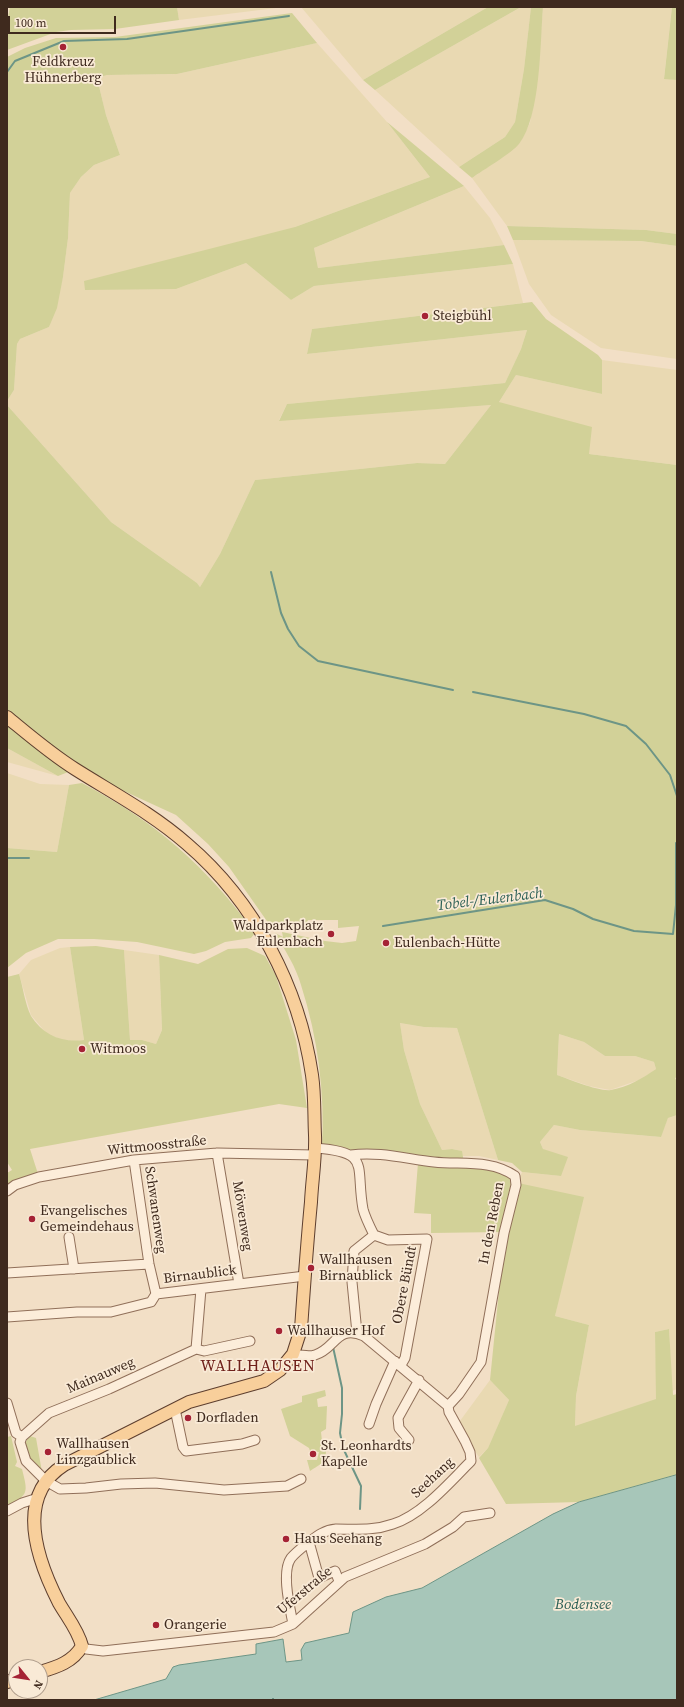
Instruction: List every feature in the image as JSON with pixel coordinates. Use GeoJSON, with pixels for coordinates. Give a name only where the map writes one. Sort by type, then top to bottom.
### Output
{"type":"FeatureCollection","features":[{"type":"Feature","properties":{"kind":"main road"},"geometry":{"type":"LineString","coordinates":[[7,717],[45,748],[146,812],[187,844],[220,875],[243,904],[279,964],[294,1001],[305,1038],[312,1077],[315,1146],[302,1329],[293,1354],[280,1370],[264,1381],[188,1402],[64,1465],[46,1481],[38,1498],[35,1542],[41,1567],[59,1603],[79,1637],[82,1646],[72,1659],[48,1669]]}},
{"type":"Feature","properties":{"kind":"street","name":"Wittmoosstraße"},"geometry":{"type":"LineString","coordinates":[[7,1191],[15,1185],[39,1178],[134,1160],[315,1146],[329,1148],[351,1155]]}},
{"type":"Feature","properties":{"kind":"street","name":"In den Reben"},"geometry":{"type":"LineString","coordinates":[[351,1155],[364,1153],[435,1162],[476,1163],[507,1171],[515,1176],[516,1185],[504,1233],[482,1362],[460,1394],[448,1406]]}},
{"type":"Feature","properties":{"kind":"street","name":"Möwenweg"},"geometry":{"type":"LineString","coordinates":[[217,1154],[239,1284]]}},
{"type":"Feature","properties":{"kind":"street"},"geometry":{"type":"LineString","coordinates":[[293,1354],[314,1356],[325,1350],[337,1337],[346,1333],[357,1333],[352,1282],[354,1251],[374,1235],[363,1210],[358,1162],[351,1155]]}},
{"type":"Feature","properties":{"kind":"street","name":"Schwanenweg"},"geometry":{"type":"LineString","coordinates":[[134,1160],[149,1264],[156,1294]]}},
{"type":"Feature","properties":{"kind":"street","name":"Obere Bündt"},"geometry":{"type":"LineString","coordinates":[[374,1235],[388,1240],[427,1239],[405,1358],[398,1363]]}},
{"type":"Feature","properties":{"kind":"street"},"geometry":{"type":"LineString","coordinates":[[69,1237],[74,1269]]}},
{"type":"Feature","properties":{"kind":"street","name":"Schwanenweg"},"geometry":{"type":"LineString","coordinates":[[7,1273],[149,1264]]}},
{"type":"Feature","properties":{"kind":"street","name":"Birnaublick"},"geometry":{"type":"LineString","coordinates":[[7,1317],[111,1312],[151,1302],[156,1294],[305,1276]]}},
{"type":"Feature","properties":{"kind":"street"},"geometry":{"type":"LineString","coordinates":[[196,1349],[201,1289]]}},
{"type":"Feature","properties":{"kind":"street","name":"Seehang"},"geometry":{"type":"LineString","coordinates":[[293,1624],[286,1579],[290,1559],[323,1531],[336,1529],[373,1530],[395,1524],[418,1510],[449,1484],[471,1461],[470,1452],[449,1412],[448,1406],[372,1341],[357,1333]]}},
{"type":"Feature","properties":{"kind":"street","name":"Mainauweg"},"geometry":{"type":"LineString","coordinates":[[22,1437],[49,1413],[109,1389],[196,1349],[204,1351],[250,1341]]}},
{"type":"Feature","properties":{"kind":"street"},"geometry":{"type":"LineString","coordinates":[[369,1424],[376,1404],[398,1363]]}},
{"type":"Feature","properties":{"kind":"street"},"geometry":{"type":"LineString","coordinates":[[409,1440],[399,1428],[398,1418],[419,1380]]}},
{"type":"Feature","properties":{"kind":"street"},"geometry":{"type":"LineString","coordinates":[[7,1403],[16,1433],[22,1437],[20,1442],[26,1461],[46,1481],[60,1489],[120,1484],[155,1483],[224,1490],[287,1486],[301,1479]]}},
{"type":"Feature","properties":{"kind":"street"},"geometry":{"type":"LineString","coordinates":[[175,1409],[183,1447],[186,1451],[242,1444],[255,1440]]}},
{"type":"Feature","properties":{"kind":"street"},"geometry":{"type":"LineString","coordinates":[[7,1511],[22,1503],[38,1498]]}},
{"type":"Feature","properties":{"kind":"street","name":"Uferstraße"},"geometry":{"type":"LineString","coordinates":[[82,1646],[86,1649],[103,1651],[250,1636],[274,1632],[293,1624],[339,1581],[425,1544],[453,1527],[464,1517],[490,1513]]}},
{"type":"Feature","properties":{"kind":"street"},"geometry":{"type":"LineString","coordinates":[[309,1542],[319,1578],[334,1571],[339,1581]]}},
{"type":"Feature","properties":{"kind":"shaded area"},"geometry":{"type":"Polygon","coordinates":[[[10,7],[177,7],[179,20],[115,29],[71,30],[56,32],[7,50],[7,22],[10,7]]]}},
{"type":"Feature","properties":{"kind":"shaded area"},"geometry":{"type":"Polygon","coordinates":[[[177,7],[284,7],[179,20],[177,7]]]}},
{"type":"Feature","properties":{"kind":"shaded area"},"geometry":{"type":"Polygon","coordinates":[[[301,7],[488,7],[363,80],[301,7]]]}},
{"type":"Feature","properties":{"kind":"shaded area"},"geometry":{"type":"Polygon","coordinates":[[[488,7],[521,7],[375,90],[363,80],[488,7]]]}},
{"type":"Feature","properties":{"kind":"shaded area"},"geometry":{"type":"Polygon","coordinates":[[[521,7],[531,7],[524,69],[515,122],[505,137],[459,167],[375,90],[521,7]]]}},
{"type":"Feature","properties":{"kind":"shaded area"},"geometry":{"type":"Polygon","coordinates":[[[531,7],[543,7],[540,59],[532,116],[526,132],[519,144],[504,157],[472,178],[459,167],[505,137],[515,122],[524,69],[531,7]]]}},
{"type":"Feature","properties":{"kind":"shaded area"},"geometry":{"type":"Polygon","coordinates":[[[543,7],[672,7],[664,78],[677,80],[677,234],[646,230],[507,226],[472,178],[518,145],[530,123],[538,70],[543,7]]]}},
{"type":"Feature","properties":{"kind":"shaded area"},"geometry":{"type":"Polygon","coordinates":[[[672,7],[677,7],[677,80],[664,79],[672,7]]]}},
{"type":"Feature","properties":{"kind":"shaded area"},"geometry":{"type":"Polygon","coordinates":[[[292,13],[317,43],[177,74],[107,75],[97,78],[106,115],[120,155],[94,165],[81,177],[70,193],[68,238],[57,308],[49,327],[20,339],[17,344],[14,390],[7,401],[7,57],[25,48],[56,38],[115,37],[292,13]]]}},
{"type":"Feature","properties":{"kind":"shaded area"},"geometry":{"type":"Polygon","coordinates":[[[317,43],[387,122],[430,177],[295,227],[176,289],[246,263],[291,300],[314,286],[513,264],[523,303],[312,329],[307,354],[527,330],[521,349],[505,383],[287,404],[279,420],[491,405],[445,464],[417,463],[255,480],[220,554],[200,587],[197,583],[111,522],[7,405],[7,401],[14,390],[17,344],[20,339],[49,327],[63,277],[68,238],[70,193],[81,177],[94,165],[120,155],[106,115],[97,78],[107,75],[177,74],[317,43]]]}},
{"type":"Feature","properties":{"kind":"shaded area"},"geometry":{"type":"Polygon","coordinates":[[[387,122],[464,186],[314,248],[318,268],[504,245],[513,264],[314,286],[291,300],[246,263],[176,289],[85,290],[84,281],[295,227],[430,177],[387,122]]]}},
{"type":"Feature","properties":{"kind":"shaded area"},"geometry":{"type":"Polygon","coordinates":[[[464,186],[490,218],[504,245],[318,268],[314,248],[464,186]]]}},
{"type":"Feature","properties":{"kind":"shaded area"},"geometry":{"type":"Polygon","coordinates":[[[507,226],[646,230],[677,234],[677,246],[641,241],[513,240],[507,226]]]}},
{"type":"Feature","properties":{"kind":"shaded area"},"geometry":{"type":"Polygon","coordinates":[[[513,240],[641,241],[677,246],[677,359],[601,348],[551,315],[529,284],[513,240]]]}},
{"type":"Feature","properties":{"kind":"shaded area"},"geometry":{"type":"Polygon","coordinates":[[[532,302],[546,319],[598,355],[602,360],[602,394],[516,375],[499,402],[592,427],[589,454],[677,465],[677,1077],[675,1078],[677,1082],[677,1115],[668,1118],[661,1137],[580,1130],[554,1125],[540,1142],[543,1149],[568,1157],[561,1176],[522,1172],[512,1163],[498,1160],[457,1028],[424,1027],[400,1023],[404,1050],[420,1104],[442,1150],[452,1149],[462,1151],[464,1163],[322,1148],[323,1127],[321,1086],[312,1025],[299,978],[275,933],[283,937],[282,932],[342,943],[356,941],[359,926],[338,928],[338,920],[308,920],[305,927],[269,924],[229,867],[208,844],[176,815],[76,769],[58,776],[7,748],[7,405],[111,522],[197,583],[200,587],[220,554],[255,480],[417,463],[445,464],[491,405],[279,421],[287,404],[505,383],[521,349],[527,330],[307,354],[312,329],[532,302]],[[559,1034],[557,1075],[599,1089],[611,1090],[635,1082],[656,1069],[654,1062],[635,1056],[605,1056],[584,1042],[559,1034]]]}},
{"type":"Feature","properties":{"kind":"shaded area"},"geometry":{"type":"Polygon","coordinates":[[[602,360],[677,370],[677,465],[589,454],[499,402],[516,375],[602,394],[602,360]]]}},
{"type":"Feature","properties":{"kind":"shaded area"},"geometry":{"type":"Polygon","coordinates":[[[7,748],[58,776],[7,762],[7,748]]]}},
{"type":"Feature","properties":{"kind":"shaded area"},"geometry":{"type":"Polygon","coordinates":[[[7,773],[40,784],[69,785],[57,852],[7,848],[7,773]]]}},
{"type":"Feature","properties":{"kind":"shaded area"},"geometry":{"type":"Polygon","coordinates":[[[82,783],[109,798],[157,830],[198,866],[217,886],[255,933],[251,938],[225,942],[206,951],[194,954],[137,942],[94,939],[58,939],[26,953],[7,968],[7,848],[57,852],[69,785],[82,783]]]}},
{"type":"Feature","properties":{"kind":"shaded area"},"geometry":{"type":"Polygon","coordinates":[[[96,946],[124,950],[130,1040],[142,1040],[156,1044],[162,1030],[159,955],[198,964],[228,949],[247,948],[265,956],[276,976],[296,1040],[307,1108],[279,1104],[30,1149],[39,1177],[7,1189],[7,1173],[12,1170],[7,1162],[7,977],[19,974],[31,1016],[47,1033],[61,1039],[76,1041],[84,1040],[70,947],[96,946]]]}},
{"type":"Feature","properties":{"kind":"shaded area"},"geometry":{"type":"Polygon","coordinates":[[[70,947],[84,1040],[77,1041],[62,1040],[47,1034],[31,1015],[19,974],[31,960],[60,948],[70,947]]]}},
{"type":"Feature","properties":{"kind":"shaded area"},"geometry":{"type":"Polygon","coordinates":[[[124,950],[159,955],[162,1030],[156,1044],[142,1040],[130,1040],[124,950]]]}},
{"type":"Feature","properties":{"kind":"shaded area"},"geometry":{"type":"Polygon","coordinates":[[[400,1023],[424,1027],[457,1028],[498,1160],[479,1156],[462,1156],[461,1151],[453,1149],[442,1150],[420,1104],[404,1050],[400,1023]]]}},
{"type":"Feature","properties":{"kind":"shaded area"},"geometry":{"type":"Polygon","coordinates":[[[559,1034],[584,1042],[605,1056],[635,1056],[654,1062],[656,1069],[642,1079],[610,1090],[589,1086],[557,1075],[559,1034]]]}},
{"type":"Feature","properties":{"kind":"shaded area"},"geometry":{"type":"Polygon","coordinates":[[[677,1115],[677,1389],[672,1391],[669,1329],[655,1332],[657,1399],[575,1427],[576,1396],[589,1325],[555,1316],[562,1281],[518,1183],[522,1172],[561,1176],[540,1142],[554,1125],[580,1130],[660,1137],[668,1118],[677,1115]]]}},
{"type":"Feature","properties":{"kind":"shaded area"},"geometry":{"type":"Polygon","coordinates":[[[418,1163],[455,1164],[484,1168],[497,1171],[507,1176],[514,1182],[501,1232],[431,1233],[431,1214],[414,1213],[418,1163]]]}},
{"type":"Feature","properties":{"kind":"shaded area"},"geometry":{"type":"Polygon","coordinates":[[[518,1183],[584,1197],[555,1316],[589,1325],[576,1396],[575,1426],[656,1399],[655,1332],[669,1329],[673,1395],[677,1394],[677,1475],[579,1502],[506,1504],[479,1458],[488,1448],[509,1400],[490,1380],[502,1261],[518,1183]]]}},
{"type":"Feature","properties":{"kind":"shaded area"},"geometry":{"type":"Polygon","coordinates":[[[490,1380],[509,1400],[488,1448],[479,1457],[457,1425],[490,1380]]]}},
{"type":"Feature","properties":{"kind":"shaded area"},"geometry":{"type":"Polygon","coordinates":[[[325,1390],[326,1396],[317,1399],[318,1407],[327,1406],[326,1429],[321,1432],[322,1441],[326,1442],[326,1453],[323,1462],[310,1471],[307,1460],[317,1460],[319,1452],[310,1451],[309,1448],[290,1436],[281,1409],[302,1402],[302,1396],[325,1390]]]}},
{"type":"Feature","properties":{"kind":"shaded area"},"geometry":{"type":"Polygon","coordinates":[[[11,1436],[17,1462],[15,1466],[22,1469],[26,1488],[23,1496],[7,1507],[7,1437],[11,1436]]]}},
{"type":"Feature","properties":{"kind":"shaded area"},"geometry":{"type":"Polygon","coordinates":[[[30,1436],[36,1438],[42,1472],[30,1462],[26,1454],[26,1441],[30,1436]]]}},
{"type":"Feature","properties":{"kind":"water","name":"Bodensee"},"geometry":{"type":"Polygon","coordinates":[[[677,1475],[677,1700],[94,1700],[166,1679],[173,1667],[179,1665],[256,1654],[256,1644],[283,1639],[286,1662],[302,1660],[301,1650],[305,1643],[349,1633],[353,1612],[386,1597],[422,1588],[553,1514],[579,1502],[677,1475]]]}},
{"type":"Feature","properties":{"kind":"waterway"},"geometry":{"type":"LineString","coordinates":[[7,72],[15,61],[64,41],[127,39],[289,16]]}},
{"type":"Feature","properties":{"kind":"waterway","name":"Tobel-/Eulenbach"},"geometry":{"type":"LineString","coordinates":[[271,572],[281,613],[288,629],[299,646],[318,661],[453,690]]}},
{"type":"Feature","properties":{"kind":"waterway","name":"Tobel-/Eulenbach"},"geometry":{"type":"LineString","coordinates":[[473,692],[584,714],[626,726],[646,744],[670,775],[677,796]]}},
{"type":"Feature","properties":{"kind":"waterway","name":"Tobel-/Eulenbach"},"geometry":{"type":"LineString","coordinates":[[383,926],[545,900],[573,909],[593,919],[634,931],[673,934],[676,905],[676,843]]}},
{"type":"Feature","properties":{"kind":"waterway"},"geometry":{"type":"LineString","coordinates":[[7,858],[29,858]]}},
{"type":"Feature","properties":{"kind":"waterway"},"geometry":{"type":"LineString","coordinates":[[333,1347],[342,1388],[340,1433],[343,1448],[361,1486],[360,1509]]}},
{"type":"Feature","properties":{"kind":"place","name":"Feldkreuz Hühnerberg"},"geometry":{"type":"Point","coordinates":[63,47]}},
{"type":"Feature","properties":{"kind":"place","name":"Steigbühl"},"geometry":{"type":"Point","coordinates":[425,316]}},
{"type":"Feature","properties":{"kind":"place","name":"Waldparkplatz Eulenbach"},"geometry":{"type":"Point","coordinates":[331,934]}},
{"type":"Feature","properties":{"kind":"place","name":"Eulenbach-Hütte"},"geometry":{"type":"Point","coordinates":[386,943]}},
{"type":"Feature","properties":{"kind":"place","name":"Witmoos"},"geometry":{"type":"Point","coordinates":[82,1049]}},
{"type":"Feature","properties":{"kind":"place","name":"Evangelisches Gemeindehaus"},"geometry":{"type":"Point","coordinates":[32,1219]}},
{"type":"Feature","properties":{"kind":"place","name":"Wallhausen Birnaublick"},"geometry":{"type":"Point","coordinates":[311,1268]}},
{"type":"Feature","properties":{"kind":"place","name":"Wallhauser Hof"},"geometry":{"type":"Point","coordinates":[279,1331]}},
{"type":"Feature","properties":{"kind":"place","name":"Dorfladen"},"geometry":{"type":"Point","coordinates":[188,1418]}},
{"type":"Feature","properties":{"kind":"place","name":"Wallhausen Linzgaublick"},"geometry":{"type":"Point","coordinates":[48,1452]}},
{"type":"Feature","properties":{"kind":"place","name":"St. Leonhardts Kapelle"},"geometry":{"type":"Point","coordinates":[313,1454]}},
{"type":"Feature","properties":{"kind":"place","name":"Haus Seehang"},"geometry":{"type":"Point","coordinates":[286,1539]}},
{"type":"Feature","properties":{"kind":"place","name":"Orangerie"},"geometry":{"type":"Point","coordinates":[156,1625]}},
{"type":"Feature","properties":{"kind":"district","name":"WALLHAUSEN"},"geometry":{"type":"Point","coordinates":[258,1367]}}]}
